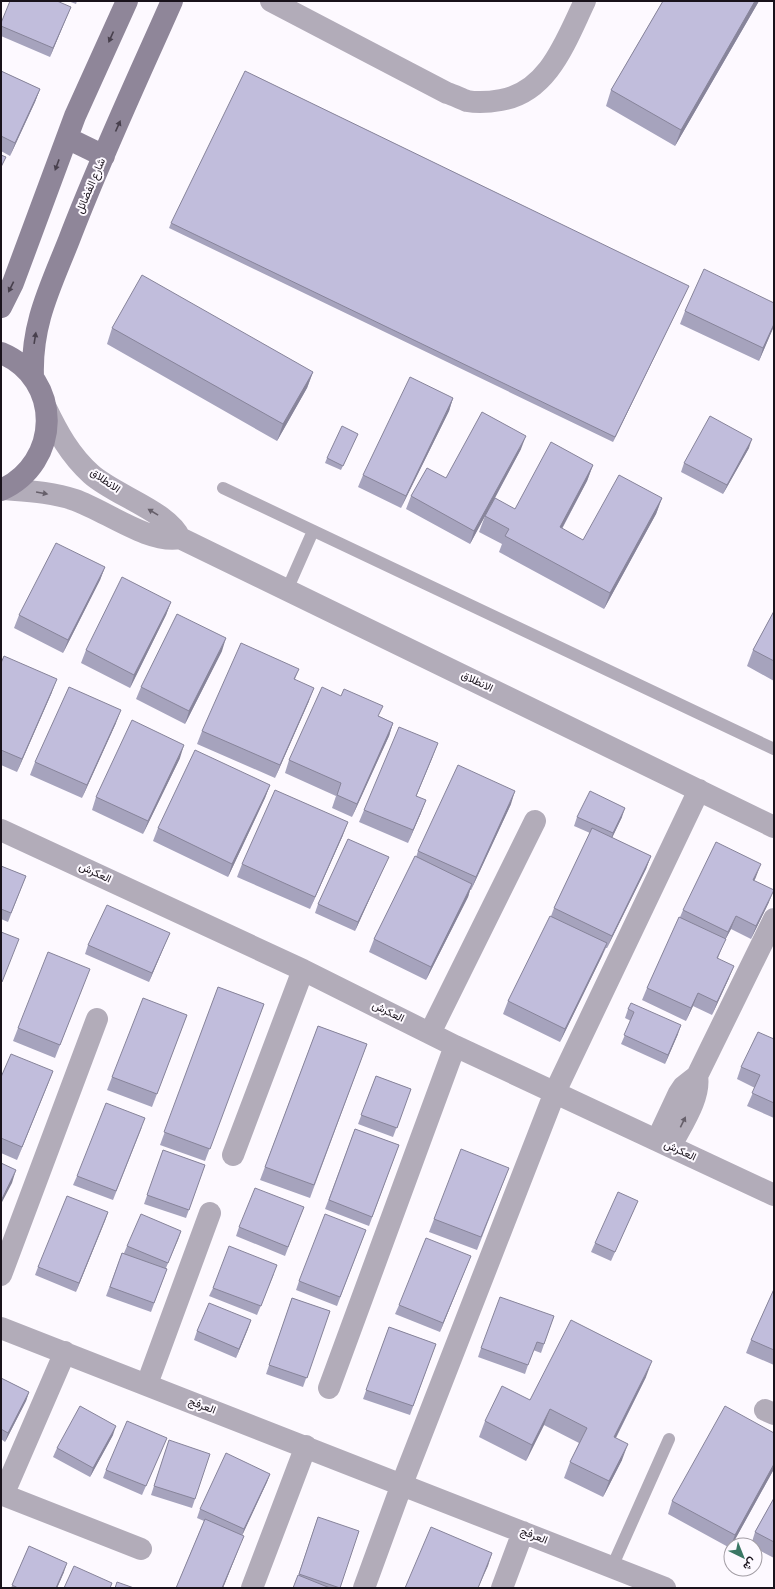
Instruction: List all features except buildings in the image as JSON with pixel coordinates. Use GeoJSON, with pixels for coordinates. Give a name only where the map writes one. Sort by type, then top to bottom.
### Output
{"type":"FeatureCollection","features":[{"type":"Feature","properties":{"kind":"street"},"geometry":{"type":"LineString","coordinates":[[1,307],[13,282],[75,116],[127,1]]}},
{"type":"Feature","properties":{"kind":"street","name":"شارع الفضائل"},"geometry":{"type":"LineString","coordinates":[[33,377],[34,343],[40,314],[82,207],[172,1]]}},
{"type":"Feature","properties":{"kind":"street"},"geometry":{"type":"LineString","coordinates":[[271,1],[447,93],[467,101],[488,103],[509,99],[529,90],[544,76],[557,58],[585,1]]}},
{"type":"Feature","properties":{"kind":"street"},"geometry":{"type":"LineString","coordinates":[[67,138],[104,156]]}},
{"type":"Feature","properties":{"kind":"street"},"geometry":{"type":"LineString","coordinates":[[1,353],[16,361],[33,377],[44,397],[47,422],[46,436],[38,456],[16,482],[2,489]]}},
{"type":"Feature","properties":{"kind":"street","name":"الانطلاق"},"geometry":{"type":"LineString","coordinates":[[46,408],[61,439],[92,474],[165,520],[177,531],[180,538]]}},
{"type":"Feature","properties":{"kind":"street","name":"الانطلاق"},"geometry":{"type":"LineString","coordinates":[[2,489],[39,492],[74,500],[93,507],[147,534],[165,539],[180,538],[774,827]]}},
{"type":"Feature","properties":{"kind":"street"},"geometry":{"type":"LineString","coordinates":[[364,1588],[402,1484],[555,1092],[699,790]]}},
{"type":"Feature","properties":{"kind":"street"},"geometry":{"type":"LineString","coordinates":[[430,1033],[535,821]]}},
{"type":"Feature","properties":{"kind":"street","name":"العكرش"},"geometry":{"type":"LineString","coordinates":[[1,830],[303,970],[456,1046],[774,1195]]}},
{"type":"Feature","properties":{"kind":"street"},"geometry":{"type":"LineString","coordinates":[[664,1143],[695,1097],[698,1084],[696,1076],[774,919]]}},
{"type":"Feature","properties":{"kind":"street"},"geometry":{"type":"LineString","coordinates":[[233,1155],[303,970]]}},
{"type":"Feature","properties":{"kind":"street"},"geometry":{"type":"LineString","coordinates":[[1,1275],[97,1019]]}},
{"type":"Feature","properties":{"kind":"street"},"geometry":{"type":"LineString","coordinates":[[329,1388],[456,1046]]}},
{"type":"Feature","properties":{"kind":"street"},"geometry":{"type":"LineString","coordinates":[[147,1384],[210,1214]]}},
{"type":"Feature","properties":{"kind":"street","name":"العرفج"},"geometry":{"type":"LineString","coordinates":[[1,1328],[306,1446],[665,1588]]}},
{"type":"Feature","properties":{"kind":"street"},"geometry":{"type":"LineString","coordinates":[[65,1352],[2,1495],[140,1549]]}},
{"type":"Feature","properties":{"kind":"street"},"geometry":{"type":"LineString","coordinates":[[252,1588],[306,1446]]}},
{"type":"Feature","properties":{"kind":"street"},"geometry":{"type":"LineString","coordinates":[[502,1588],[523,1532]]}},
{"type":"Feature","properties":{"kind":"lane"},"geometry":{"type":"LineString","coordinates":[[223,488],[774,749]]}},
{"type":"Feature","properties":{"kind":"lane"},"geometry":{"type":"LineString","coordinates":[[287,590],[313,531]]}},
{"type":"Feature","properties":{"kind":"lane"},"geometry":{"type":"LineString","coordinates":[[612,1567],[669,1439]]}}]}
